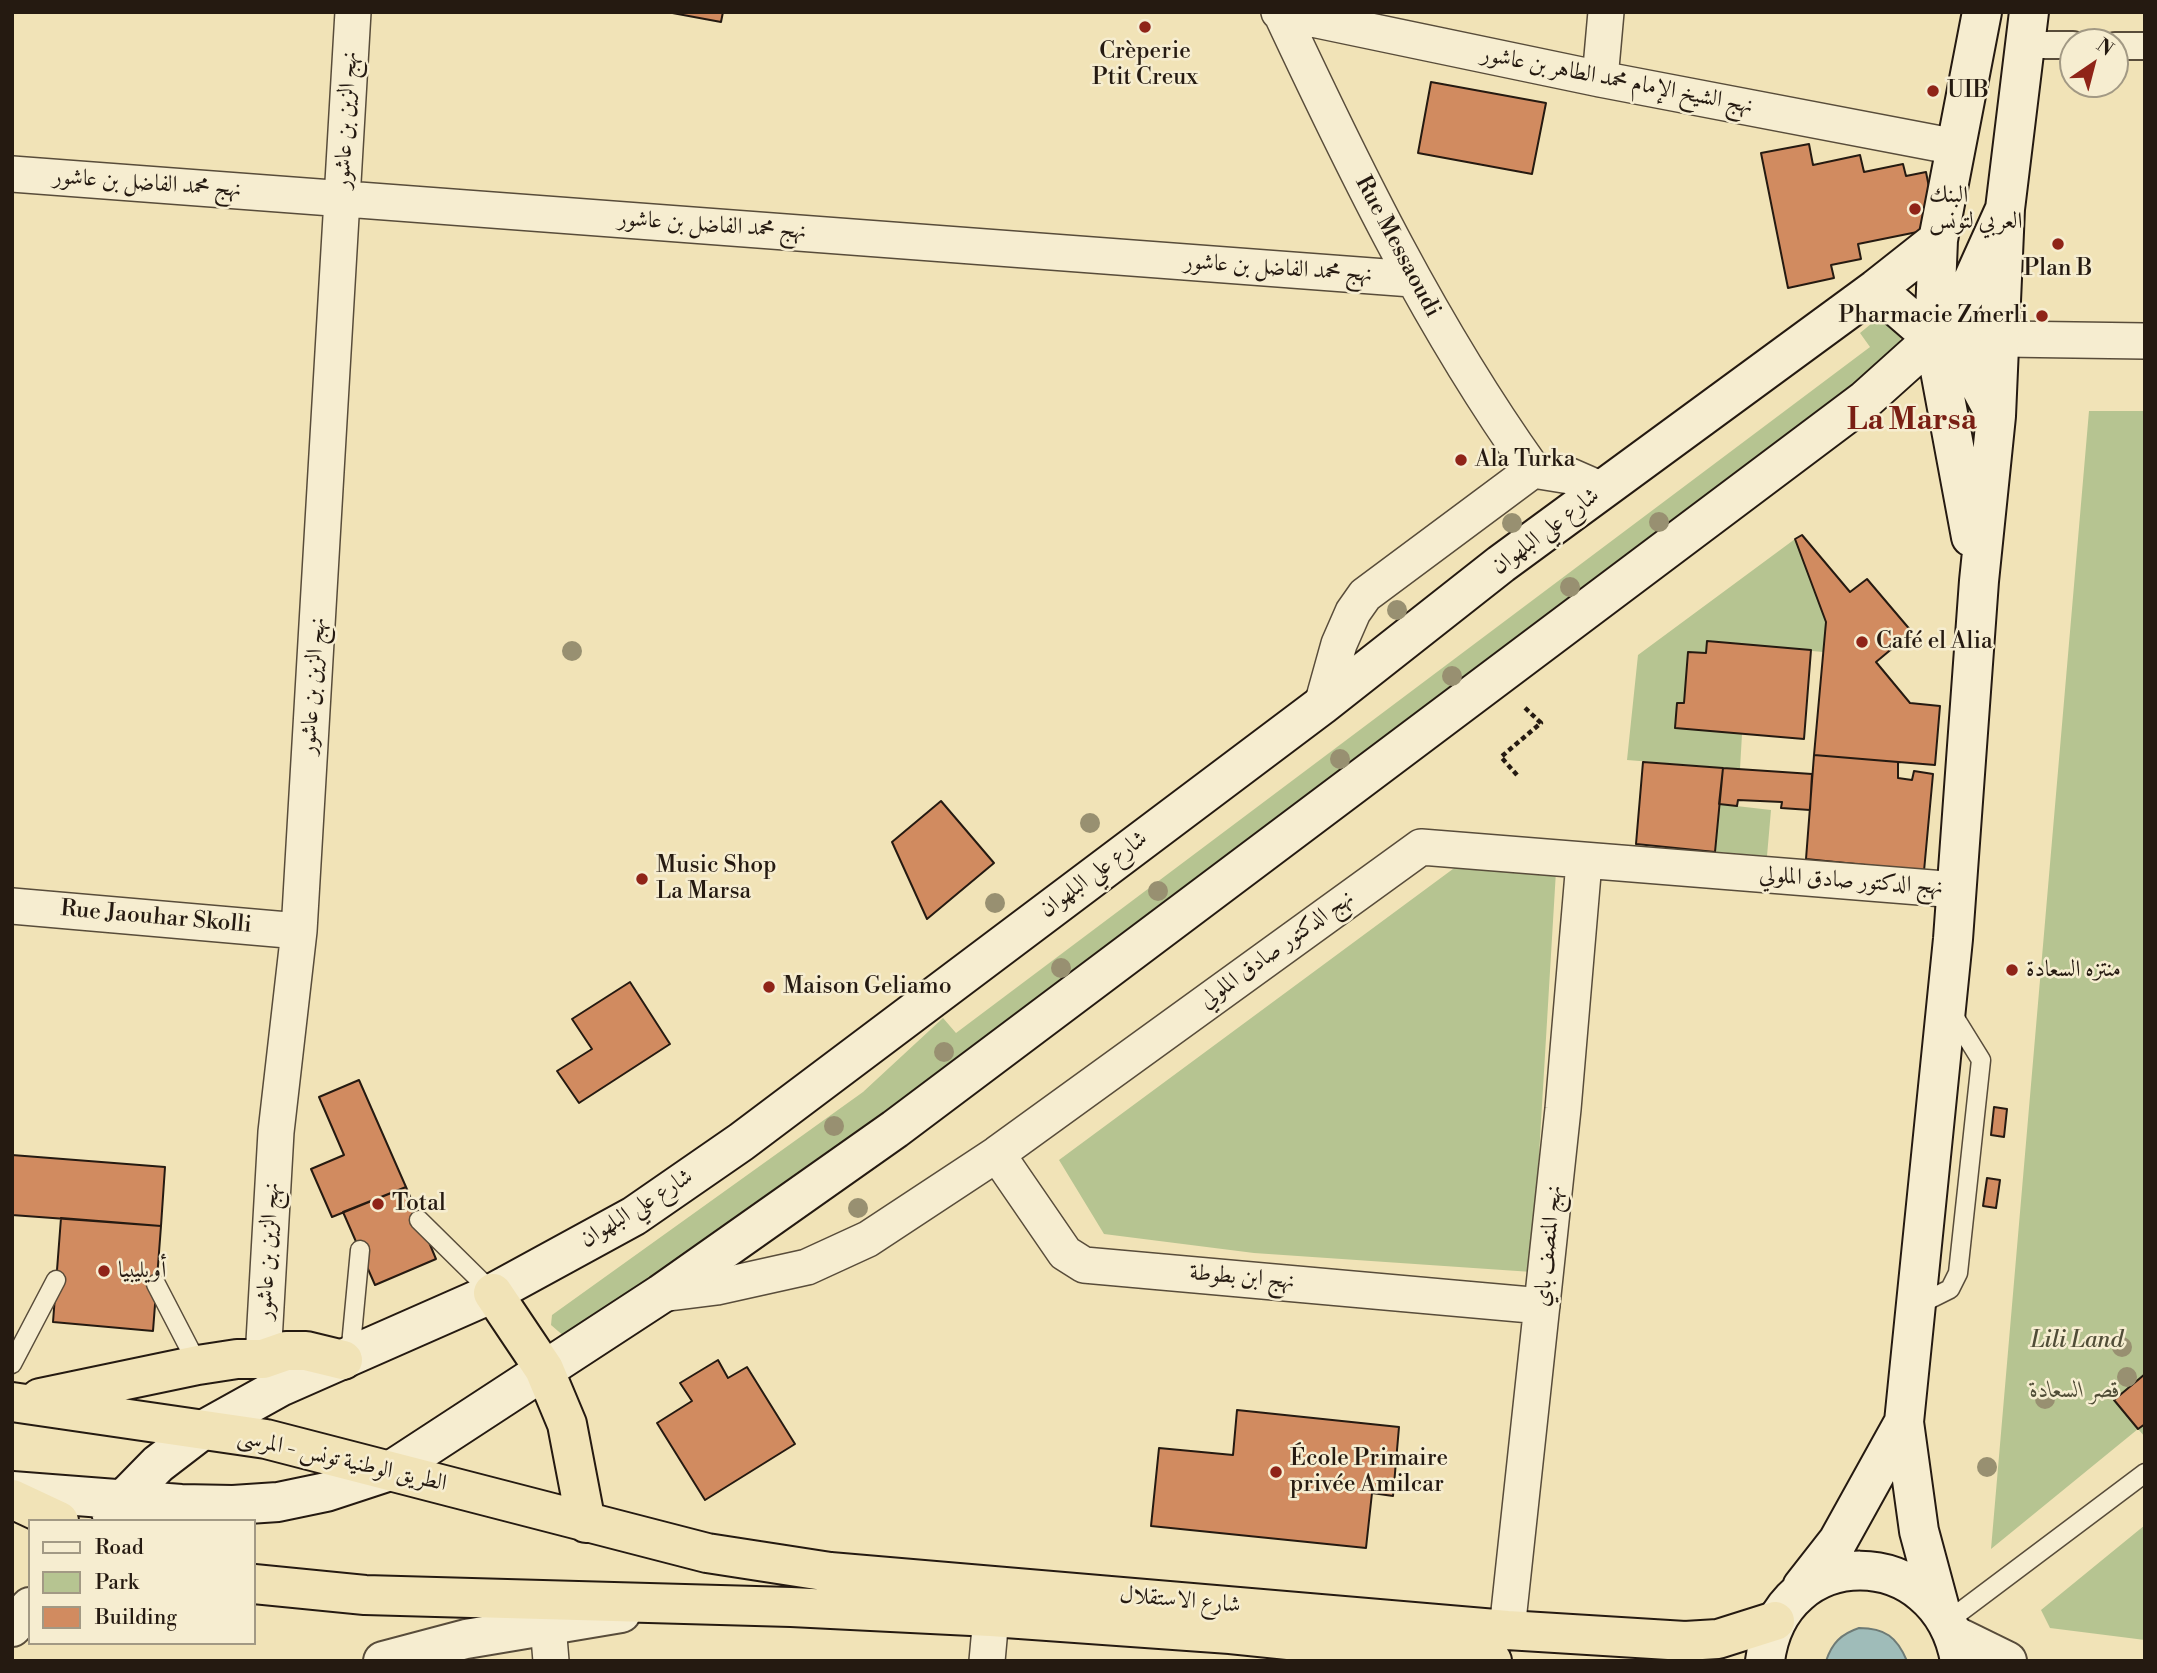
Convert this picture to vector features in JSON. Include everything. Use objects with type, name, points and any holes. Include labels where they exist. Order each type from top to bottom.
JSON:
[{"type":"highway","points":[[493,1293],[544,1369],[567,1424],[586,1523]]},
{"type":"highway","points":[[15,1402],[198,1365],[237,1359],[263,1359],[286,1351],[306,1351],[346,1358]]},
{"type":"highway","name":"الطريق الوطنية تونس - المرسى","points":[[15,1402],[201,1431],[266,1438],[586,1523]]},
{"type":"highway","points":[[12,1499],[56,1519]]},
{"type":"highway","name":"شارع الاستقلال","points":[[586,1523],[707,1553],[830,1572],[1500,1645],[1718,1639],[1786,1608]]},
{"type":"highway","points":[[256,1584],[548,1612]]},
{"type":"highway","name":"شارع الاستقلال","points":[[548,1612],[676,1605],[991,1617],[1230,1634],[1437,1658],[1500,1645]]},
{"type":"main road","points":[[1979,581],[1934,338],[1938,240],[1982,12]]},
{"type":"main road","points":[[1951,1632],[1919,1531],[1904,1422],[1947,1004],[1979,581],[1996,416],[1997,341],[2005,209],[2027,28]]},
{"type":"main road","points":[[12,1490],[113,1510],[181,1504],[278,1502],[326,1492],[390,1471],[662,1294],[1030,1031],[1866,400],[1934,338],[1973,282],[2005,209]]},
{"type":"main road","name":"شارع علي البلهوان","points":[[113,1510],[158,1465],[201,1431],[282,1386],[493,1293],[634,1216],[741,1142],[1322,705],[1501,565],[1876,289],[1938,240]]},
{"type":"main road","points":[[1876,289],[1973,373],[1996,416]]},
{"type":"main road","points":[[1765,1661],[1768,1639],[1786,1608],[1838,1541],[1904,1422]]},
{"type":"main road","points":[[1786,1608],[1811,1584],[1842,1572],[1876,1571],[1912,1584],[1951,1632],[2007,1661]]},
{"type":"main road","points":[[12,1627],[28,1609]]},
{"type":"main road","points":[[383,1661],[466,1639],[548,1612]]},
{"type":"street","name":"نهج الزين بن عاشور","points":[[263,1359],[276,1132],[299,931],[353,12]]},
{"type":"street","points":[[1600,79],[1606,12]]},
{"type":"street","name":"نهج الشيخ الإمام محمد الطاهر بن عاشور","points":[[1280,13],[1600,79],[1956,147]]},
{"type":"street","name":"Rue Messaoudi","points":[[1280,13],[1379,219],[1412,279],[1498,421],[1533,470]]},
{"type":"street","points":[[2027,28],[2059,40]]},
{"type":"street","name":"نهج محمد الفاضل بن عاشور","points":[[12,174],[1412,279]]},
{"type":"street","points":[[1934,338],[1997,341],[2145,341]]},
{"type":"street","points":[[1322,705],[1339,644],[1353,612],[1365,595],[1533,470],[1570,476],[1602,490]]},
{"type":"street","name":"نهج الدكتور صادق الملولي","points":[[662,1294],[766,1277],[807,1267],[844,1251],[997,1154],[1421,847],[1957,890]]},
{"type":"street","name":"نهج المنصف باي","points":[[1500,1645],[1542,1306],[1584,862]]},
{"type":"street","name":"Rue Jaouhar Skolli","points":[[12,906],[299,931]]},
{"type":"street","name":"نهج ابن بطوطة","points":[[997,1154],[1065,1253],[1084,1265],[1542,1306]]},
{"type":"street","points":[[548,1612],[551,1661]]},
{"type":"street","points":[[987,1661],[991,1617]]},
{"type":"lane","points":[[419,1220],[493,1293]]},
{"type":"lane","points":[[346,1358],[360,1250]]},
{"type":"lane","points":[[12,1364],[56,1280]]},
{"type":"lane","points":[[156,1284],[198,1365]]},
{"type":"lane","points":[[1951,1632],[2145,1473]]},
{"type":"path","points":[[1494,679],[1541,723],[1501,757],[1517,775]]},
{"type":"green space","points":[[1877,319],[1888,319],[1902,334],[1892,369],[978,1067],[879,1115],[565,1337],[551,1325],[552,1315],[863,1092],[943,1018],[956,1033],[1870,347],[1860,333]]},
{"type":"green space","name":"قصر السعادة","points":[[2089,411],[2145,411],[2145,1437],[2138,1429],[1991,1549]]},
{"type":"green space","points":[[1795,539],[1826,622],[1823,652],[1707,641],[1706,653],[1688,652],[1684,703],[1677,703],[1675,728],[1742,734],[1740,769],[1627,760],[1638,655]]},
{"type":"green space","points":[[1719,804],[1771,810],[1767,856],[1715,852]]},
{"type":"green space","points":[[1457,866],[1556,871],[1532,1272],[1254,1253],[1104,1234],[1059,1160]]},
{"type":"green space","points":[[2145,1525],[2145,1640],[2050,1628],[2041,1610]]},
{"type":"water","points":[[1859,1628],[1876,1630],[1889,1636],[1899,1646],[1907,1661],[1826,1661],[1838,1640]]},
{"type":"building","points":[[667,12],[723,12],[721,22]]},
{"type":"building","points":[[1431,82],[1546,103],[1532,174],[1418,153]]},
{"type":"building","points":[[1809,144],[1813,165],[1860,155],[1864,172],[1903,164],[1906,176],[1926,172],[1937,228],[1858,244],[1861,259],[1831,265],[1834,278],[1788,288],[1761,153]]},
{"type":"building","name":"Café el Alia","points":[[1802,535],[1850,592],[1867,579],[1912,632],[1876,662],[1910,703],[1940,706],[1935,765],[1814,755],[1826,622],[1795,539]]},
{"type":"building","points":[[1707,641],[1811,650],[1804,739],[1675,728],[1677,703],[1684,703],[1688,652],[1706,653]]},
{"type":"building","points":[[1814,755],[1898,762],[1898,778],[1912,780],[1914,771],[1933,774],[1924,871],[1806,859]]},
{"type":"building","points":[[1643,762],[1723,768],[1715,852],[1636,844]]},
{"type":"building","points":[[1723,768],[1812,774],[1810,810],[1781,808],[1782,802],[1738,800],[1737,806],[1719,804]]},
{"type":"building","points":[[941,801],[994,863],[927,919],[892,842]]},
{"type":"building","points":[[630,982],[670,1044],[579,1103],[557,1071],[592,1049],[572,1019]]},
{"type":"building","points":[[359,1080],[406,1187],[332,1217],[311,1169],[344,1155],[319,1097]]},
{"type":"building","points":[[1994,1107],[2007,1109],[2004,1137],[1991,1135]]},
{"type":"building","points":[[12,1155],[165,1167],[161,1226],[12,1215]]},
{"type":"building","points":[[1987,1178],[2000,1180],[1996,1208],[1983,1206]]},
{"type":"building","points":[[406,1187],[436,1259],[375,1285],[343,1212]]},
{"type":"building","points":[[61,1218],[161,1226],[153,1331],[53,1322]]},
{"type":"building","points":[[718,1360],[728,1378],[747,1367],[795,1444],[705,1500],[657,1423],[692,1401],[680,1383]]},
{"type":"building","points":[[2145,1374],[2145,1424],[2138,1429],[2114,1400]]},
{"type":"building","name":"École Primaire privée Amilcar","points":[[1237,1410],[1399,1427],[1393,1496],[1372,1493],[1366,1548],[1151,1526],[1159,1448],[1233,1455]]},
{"type":"place","name":"Crèperie Ptit Creux","points":[[1145,27]]},
{"type":"place","name":"UIB","points":[[1933,91]]},
{"type":"place","name":"البنك العربي لتونس","points":[[1915,209]]},
{"type":"place","name":"Plan B","points":[[2058,244]]},
{"type":"place","name":"Pharmacie Zmerli","points":[[2042,316]]},
{"type":"place","name":"Ala Turka","points":[[1461,460]]},
{"type":"place","name":"Café el Alia","points":[[1862,642]]},
{"type":"place","name":"Music Shop La Marsa","points":[[642,879]]},
{"type":"place","name":"منتزه السعادة","points":[[2012,970]]},
{"type":"place","name":"Maison Geliamo","points":[[769,987]]},
{"type":"place","name":"Total","points":[[378,1204]]},
{"type":"place","name":"أويليبيا","points":[[104,1271]]},
{"type":"place","name":"École Primaire privée Amilcar","points":[[1276,1472]]},
{"type":"district","name":"La Marsa","points":[[1912,422]]},
{"type":"park label","name":"Lili Land","points":[[2077,1341]]}]
